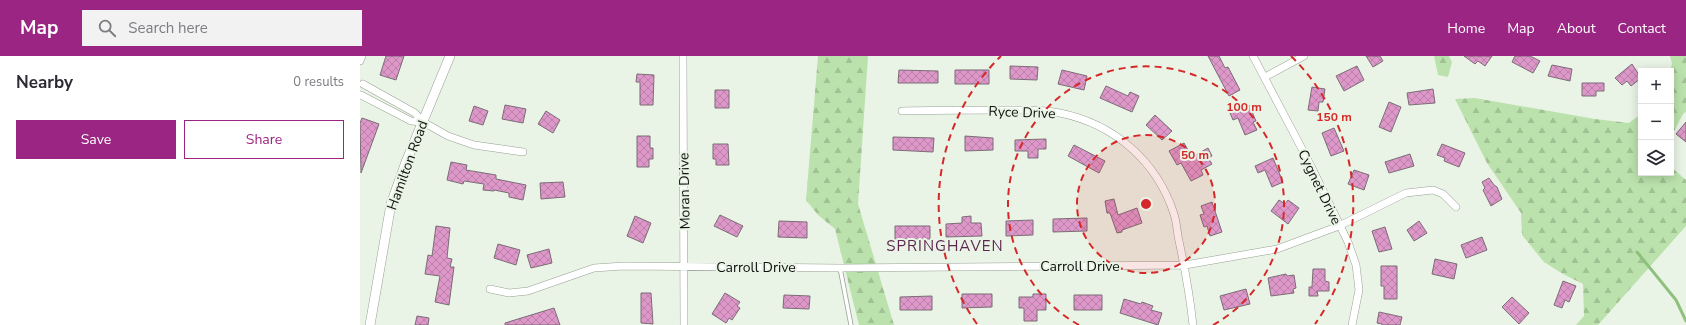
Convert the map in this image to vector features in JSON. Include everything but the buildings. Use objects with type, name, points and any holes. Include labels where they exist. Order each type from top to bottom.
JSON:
[{"type":"street","points":[[360,61],[362,56]]},
{"type":"street","name":"Hamilton Road","points":[[370,325],[391,204],[398,181],[450,56]]},
{"type":"street","name":"Moran Drive","points":[[683,56],[685,266],[684,325]]},
{"type":"street","name":"Cygnet Drive","points":[[1253,56],[1311,166],[1348,242],[1356,265],[1359,290],[1352,325]]},
{"type":"street","points":[[1265,77],[1304,56]]},
{"type":"street","points":[[361,81],[363,91],[361,96],[411,121],[423,122]]},
{"type":"street","points":[[361,81],[415,114],[423,122],[461,141],[480,146],[523,152]]},
{"type":"street","name":"Ryce Drive","points":[[902,111],[942,110],[1059,112],[1094,123],[1125,141],[1139,154],[1150,168],[1163,189],[1175,215],[1185,265],[1193,325]]},
{"type":"street","name":"Carroll Drive","points":[[490,289],[509,293],[528,290],[594,268],[624,266],[840,268],[1185,265],[1277,249],[1339,226],[1406,193],[1433,190],[1443,194],[1456,207]]},
{"type":"lane","points":[[840,268],[851,325]]},
{"type":"green space","points":[[818,56],[868,56],[858,204],[894,325],[859,325],[835,229],[818,215],[806,200]]},
{"type":"green space","points":[[1434,56],[1449,56],[1452,62],[1448,77],[1438,75]]},
{"type":"green space","points":[[1670,56],[1686,56],[1686,112],[1683,114],[1674,131],[1674,68],[1671,68],[1672,64]]},
{"type":"green space","points":[[1475,98],[1595,119],[1629,123],[1638,116],[1638,176],[1674,176],[1674,170],[1686,180],[1686,226],[1598,325],[1576,325],[1584,316],[1583,284],[1544,262],[1522,235],[1521,213],[1487,163],[1455,99]]},
{"type":"waterway","points":[[1637,252],[1676,300],[1686,321]]},
{"type":"district","name":"SPRINGHAVEN","points":[[945,246]]}]
